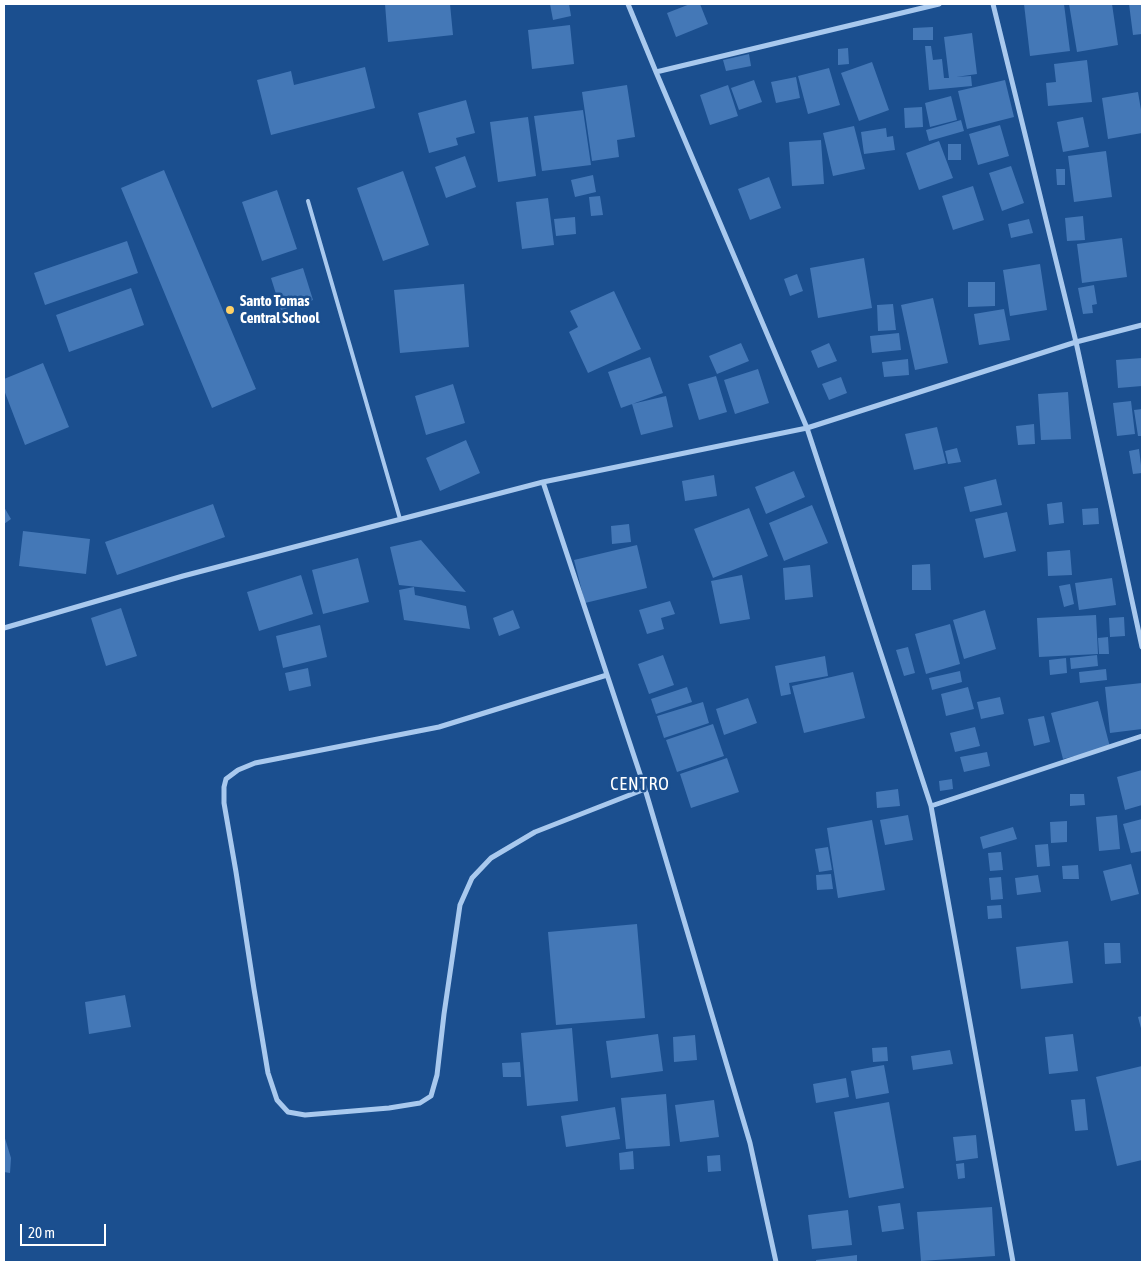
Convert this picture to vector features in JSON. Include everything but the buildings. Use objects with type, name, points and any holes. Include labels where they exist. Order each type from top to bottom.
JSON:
[{"type":"street","points":[[628,4],[807,428],[931,806],[1013,1262]]},
{"type":"street","points":[[656,72],[939,4]]},
{"type":"street","points":[[993,4],[1076,342],[1142,647]]},
{"type":"street","points":[[4,628],[183,576],[543,482],[807,428],[1076,342],[1142,325]]},
{"type":"street","points":[[543,482],[645,789],[750,1143],[776,1262]]},
{"type":"street","points":[[607,674],[439,727],[255,763],[238,770],[226,779],[224,803],[268,1073],[277,1100],[288,1112],[305,1115],[397,1107],[420,1103],[431,1096],[437,1075],[460,905],[472,878],[492,858],[535,832],[645,789]]},
{"type":"street","points":[[931,806],[1142,736]]},
{"type":"lane","points":[[308,201],[400,519]]},
{"type":"place","name":"Santo Tomas Central School","points":[[230,310]]},
{"type":"district","name":"CENTRO","points":[[640,784]]}]
